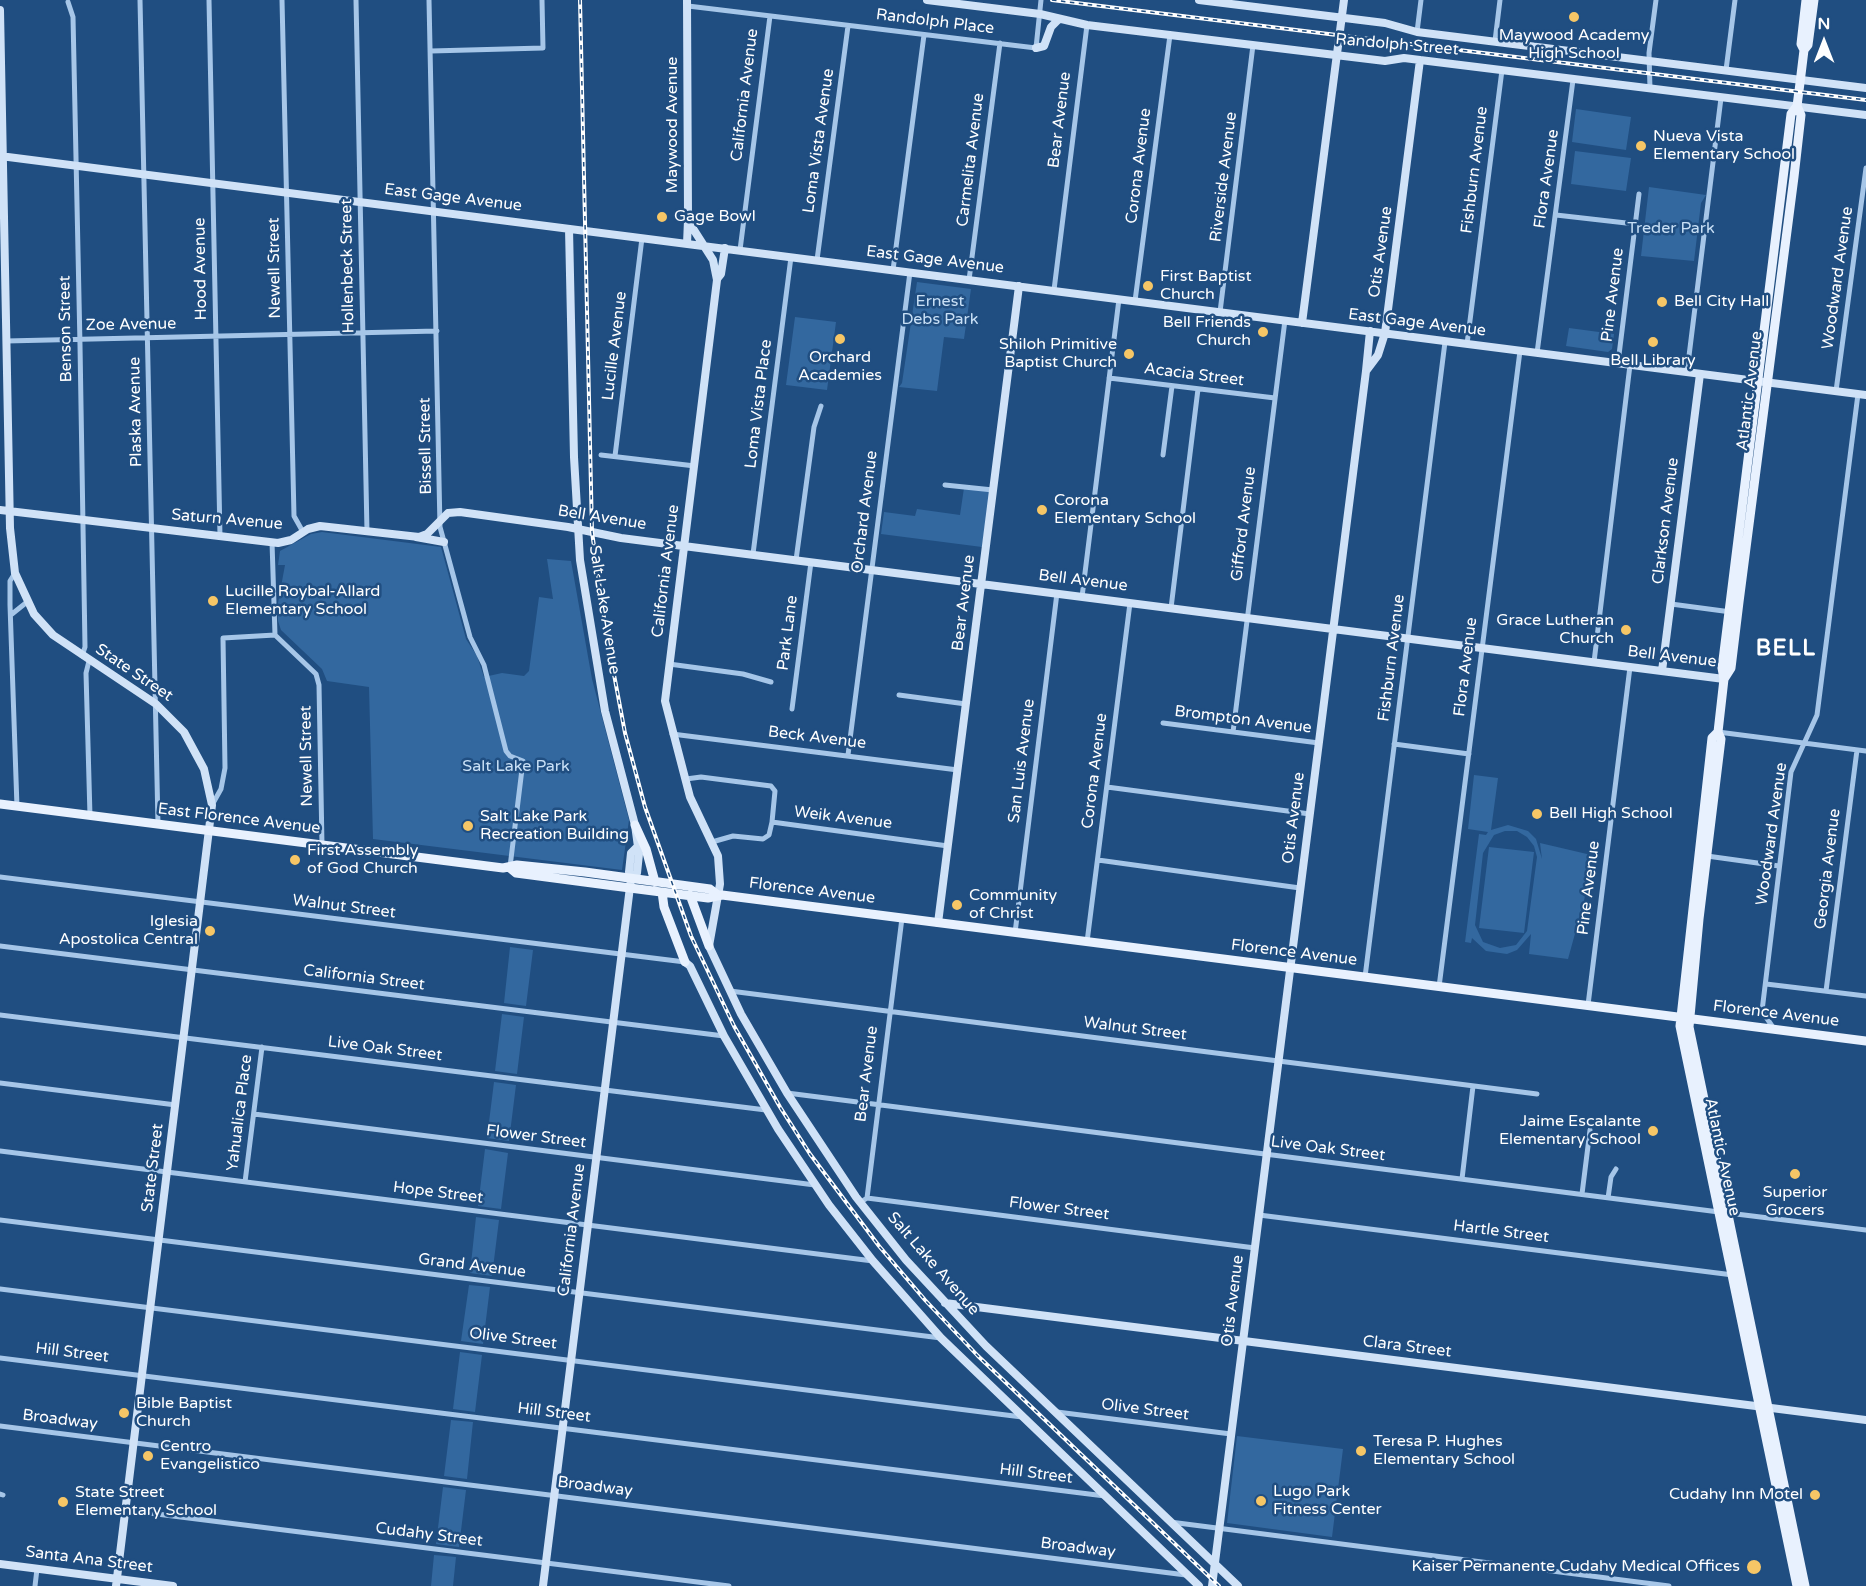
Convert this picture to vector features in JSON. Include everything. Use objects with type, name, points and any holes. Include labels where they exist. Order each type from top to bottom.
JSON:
[{"type":"main road","points":[[1806,0],[1801,44],[1804,50],[1808,45],[1814,0]]},
{"type":"main road","name":"Atlantic Avenue","points":[[1734,612],[1740,527],[1799,134],[1801,115],[1797,106],[1804,50]]},
{"type":"main road","name":"Atlantic Avenue","points":[[1761,382],[1746,548],[1722,668],[1724,679],[1718,732],[1721,739],[1702,856],[1685,1018],[1723,1212],[1804,1586]]},
{"type":"main road","points":[[1740,527],[1743,532],[1742,545],[1746,548]]},
{"type":"main road","name":"East Florence Avenue","points":[[0,804],[510,868],[516,873],[631,883],[655,882],[710,889],[718,895]]},
{"type":"main road","points":[[635,825],[646,849],[655,882]]},
{"type":"main road","name":"East Florence Avenue","points":[[631,883],[662,892],[708,897],[718,895]]},
{"type":"main road","points":[[662,892],[664,907],[685,962]]},
{"type":"main road","points":[[690,895],[710,946]]},
{"type":"main road","name":"Florence Avenue","points":[[718,895],[1866,1041]]},
{"type":"main road","name":"Atlantic Avenue","points":[[1764,1407],[1797,1586]]},
{"type":"street","name":"Plaska Avenue","points":[[140,0],[158,824]]},
{"type":"street","name":"Hood Avenue","points":[[209,0],[220,536]]},
{"type":"street","name":"Newell Street","points":[[282,0],[294,516],[303,532]]},
{"type":"street","name":"Hollenbeck Street","points":[[356,0],[367,531]]},
{"type":"street","name":"Bissell Street","points":[[429,0],[441,519],[444,542],[470,637],[484,665],[506,751],[510,756],[521,758],[523,761],[510,868]]},
{"type":"street","points":[[431,51],[543,48],[542,0]]},
{"type":"street","name":"Randolph Street","points":[[927,0],[1040,14],[1088,25],[1385,61],[1404,58],[1866,115]]},
{"type":"street","points":[[1041,0],[1036,48],[1044,46],[1051,27],[1059,19]]},
{"type":"street","name":"Randolph Street","points":[[1199,0],[1267,4],[1342,18],[1385,23],[1417,32],[1866,88]]},
{"type":"street","points":[[1302,323],[1344,0]]},
{"type":"street","points":[[1417,32],[1421,0]]},
{"type":"street","points":[[1495,41],[1500,0]]},
{"type":"street","points":[[1650,89],[1649,62],[1656,0]]},
{"type":"street","points":[[1726,70],[1735,0]]},
{"type":"street","name":"Benson Street","points":[[69,2],[73,17],[90,816]]},
{"type":"street","name":"Randolph Place","points":[[688,3],[848,26],[1036,48]]},
{"type":"street","name":"Maywood Avenue","points":[[688,3],[688,213],[692,227],[704,246]]},
{"type":"street","name":"State Street","points":[[0,10],[2,268],[11,549],[15,573],[27,602],[48,630],[86,659],[156,705],[177,723],[193,745],[207,777],[212,805],[211,831],[116,1582]]},
{"type":"street","name":"California Avenue","points":[[740,250],[770,15]]},
{"type":"street","name":"Bear Avenue","points":[[1054,290],[1088,25]]},
{"type":"street","name":"Loma Vista Avenue","points":[[817,260],[848,26]]},
{"type":"street","points":[[893,270],[924,35]]},
{"type":"street","name":"Corona Avenue","points":[[1135,301],[1170,35]]},
{"type":"street","name":"Carmelita Avenue","points":[[969,280],[1000,43]]},
{"type":"street","name":"Riverside Avenue","points":[[1220,312],[1253,45]]},
{"type":"street","name":"Otis Avenue","points":[[1212,1586],[1366,371],[1378,355],[1385,333],[1420,60]]},
{"type":"street","name":"Fishburn Avenue","points":[[1467,344],[1502,70]]},
{"type":"street","name":"Flora Avenue","points":[[1537,353],[1573,80]]},
{"type":"street","points":[[1687,372],[1721,98]]},
{"type":"street","name":"East Gage Avenue","points":[[1,156],[1862,395]]},
{"type":"street","name":"Woodward Avenue","points":[[1836,391],[1866,168]]},
{"type":"street","name":"Pine Avenue","points":[[1618,363],[1639,194]]},
{"type":"street","points":[[687,244],[688,213]]},
{"type":"street","points":[[1556,215],[1635,224]]},
{"type":"street","name":"Salt Lake Avenue","points":[[569,229],[577,529],[583,585],[597,671],[615,752],[635,825],[636,848],[631,853],[629,872],[631,883]]},
{"type":"street","name":"Lucille Avenue","points":[[615,456],[642,238]]},
{"type":"street","name":"California Avenue","points":[[704,246],[713,260],[717,280],[665,701],[672,734],[696,812],[712,842],[720,865],[718,895]]},
{"type":"street","points":[[717,280],[721,274],[725,248]]},
{"type":"street","name":"Loma Vista Place","points":[[753,554],[791,257]]},
{"type":"street","name":"Orchard Avenue","points":[[848,755],[910,272]]},
{"type":"street","name":"Bear Avenue","points":[[939,923],[1019,286]]},
{"type":"street","points":[[1082,597],[1119,299]]},
{"type":"street","name":"Gifford Avenue","points":[[1233,732],[1285,321]]},
{"type":"street","name":"Zoe Avenue","points":[[6,341],[437,331]]},
{"type":"street","points":[[1366,371],[1370,332]]},
{"type":"street","name":"Fishburn Avenue","points":[[1365,977],[1445,342]]},
{"type":"street","name":"Flora Avenue","points":[[1439,987],[1520,351]]},
{"type":"street","points":[[1594,662],[1630,365]]},
{"type":"street","name":"Clarkson Avenue","points":[[1662,671],[1700,374]]},
{"type":"street","name":"Acacia Street","points":[[1110,378],[1275,398]]},
{"type":"street","points":[[1163,455],[1172,386]]},
{"type":"street","points":[[1171,608],[1198,389]]},
{"type":"street","name":"Woodward Avenue","points":[[1774,1029],[1762,1011],[1791,772],[1802,743],[1818,715],[1862,395]]},
{"type":"street","points":[[796,560],[813,427],[821,406]]},
{"type":"street","points":[[602,455],[695,466]]},
{"type":"street","points":[[945,485],[993,490]]},
{"type":"street","name":"Saturn Avenue","points":[[0,510],[272,543],[291,540],[303,532],[320,526],[444,542]]},
{"type":"street","name":"Bell Avenue","points":[[441,519],[448,513],[460,512],[604,535],[1724,679]]},
{"type":"street","points":[[415,537],[427,534],[441,519]]},
{"type":"street","points":[[212,805],[221,789],[225,768],[224,638],[274,635],[272,543]]},
{"type":"street","name":"Park Lane","points":[[792,709],[811,562]]},
{"type":"street","points":[[15,573],[10,581],[17,807]]},
{"type":"street","name":"San Luis Avenue","points":[[1015,933],[1057,593]]},
{"type":"street","points":[[12,615],[27,602]]},
{"type":"street","name":"Corona Avenue","points":[[1088,942],[1130,603]]},
{"type":"street","points":[[1671,604],[1734,612]]},
{"type":"street","name":"Newell Street","points":[[274,635],[318,678],[322,845]]},
{"type":"street","points":[[669,664],[744,674],[771,682]]},
{"type":"street","name":"Pine Avenue","points":[[1588,1005],[1630,667]]},
{"type":"street","points":[[899,695],[966,704]]},
{"type":"street","name":"Brompton Avenue","points":[[1163,723],[1319,743]]},
{"type":"street","points":[[1718,732],[1866,751]]},
{"type":"street","name":"Beck Avenue","points":[[672,734],[958,770]]},
{"type":"street","points":[[1394,744],[1469,753]]},
{"type":"street","name":"Georgia Avenue","points":[[1826,991],[1857,750]]},
{"type":"street","points":[[686,779],[701,777],[771,786],[775,790],[772,822]]},
{"type":"street","points":[[1107,787],[1310,814]]},
{"type":"street","name":"Weik Avenue","points":[[712,842],[733,836],[763,839],[769,835],[772,822],[948,846]]},
{"type":"street","points":[[1702,856],[1779,866]]},
{"type":"street","points":[[1098,860],[1300,888]]},
{"type":"street","name":"Walnut Street","points":[[0,878],[685,962]]},
{"type":"street","name":"California Avenue","points":[[543,1586],[631,883]]},
{"type":"street","points":[[710,946],[718,895]]},
{"type":"street","name":"Bear Avenue","points":[[864,1200],[902,918]]},
{"type":"street","name":"California Street","points":[[0,946],[724,1036]]},
{"type":"street","name":"Salt Lake Avenue","points":[[710,946],[730,991],[787,1093],[906,1260],[945,1303],[1055,1412],[1238,1586]]},
{"type":"street","points":[[685,962],[690,966],[724,1036],[766,1110],[815,1185],[873,1261],[941,1338],[1199,1586]]},
{"type":"street","points":[[1766,984],[1866,996]]},
{"type":"street","name":"Walnut Street","points":[[730,991],[1537,1094]]},
{"type":"street","name":"Live Oak Street","points":[[0,1015],[766,1110]]},
{"type":"street","name":"Yahualica Place","points":[[245,1182],[262,1047]]},
{"type":"street","points":[[0,1083],[176,1105]]},
{"type":"street","points":[[1462,1179],[1473,1086]]},
{"type":"street","name":"Live Oak Street","points":[[787,1093],[1866,1230]]},
{"type":"street","name":"Flower Street","points":[[254,1114],[815,1185]]},
{"type":"street","points":[[1582,1194],[1590,1130]]},
{"type":"street","name":"Hope Street","points":[[0,1151],[873,1261]]},
{"type":"street","points":[[1608,1198],[1611,1177],[1616,1168]]},
{"type":"street","name":"Flower Street","points":[[864,1200],[1255,1248]]},
{"type":"street","name":"Hartle Street","points":[[1259,1215],[1736,1274]]},
{"type":"street","name":"Grand Avenue","points":[[0,1220],[941,1338]]},
{"type":"street","name":"Olive Street","points":[[0,1289],[1022,1417]]},
{"type":"street","name":"Clara Street","points":[[945,1303],[1866,1420]]},
{"type":"street","name":"Hill Street","points":[[0,1358],[1105,1496]]},
{"type":"street","name":"Olive Street","points":[[1055,1412],[1231,1434]]},
{"type":"street","name":"Broadway","points":[[0,1426],[1188,1575]]},
{"type":"street","name":"Cudahy Street","points":[[125,1510],[729,1586]]},
{"type":"street","points":[[1169,1521],[1669,1586]]},
{"type":"street","name":"Santa Ana Street","points":[[0,1564],[116,1582],[173,1586]]},
{"type":"street","points":[[35,1586],[37,1569]]},
{"type":"green space","points":[[1576,109],[1631,117],[1626,150],[1572,142]]},
{"type":"green space","points":[[1575,151],[1631,158],[1626,191],[1571,184]]},
{"type":"green space","name":"Treder Park","points":[[1649,187],[1706,195],[1701,203],[1694,261],[1641,256]]},
{"type":"green space","name":"Ernest Debs Park","points":[[917,282],[971,289],[964,339],[944,337],[937,391],[899,387],[902,383]]},
{"type":"green space","points":[[795,317],[836,322],[827,390],[786,385]]},
{"type":"green space","points":[[1569,328],[1614,334],[1612,349],[1608,352],[1566,346]]},
{"type":"green space","points":[[964,488],[990,491],[982,547],[881,534],[884,512],[915,516],[917,509],[960,515]]},
{"type":"green space","name":"Salt Lake Park","points":[[322,532],[441,547],[466,639],[477,656],[484,677],[502,673],[524,676],[529,671],[539,597],[553,599],[547,559],[571,561],[592,679],[629,820],[622,870],[373,839],[369,687],[327,681],[322,669],[281,630],[278,621],[278,603],[285,565],[278,565],[280,551],[311,534]]},
{"type":"green space","points":[[1474,775],[1498,778],[1491,830],[1508,825],[1528,831],[1536,839],[1542,859],[1540,843],[1587,854],[1591,861],[1584,901],[1568,959],[1529,954],[1531,934],[1517,950],[1507,954],[1486,951],[1472,938],[1471,943],[1465,942],[1479,834],[1486,835],[1488,832],[1468,829]],"holes":[[[1505,831],[1517,831],[1527,837],[1534,846],[1537,857],[1527,931],[1516,945],[1500,948],[1483,942],[1475,925],[1483,853],[1494,835]]]},
{"type":"green space","points":[[1489,847],[1534,852],[1524,933],[1479,928]]},
{"type":"green space","points":[[510,947],[533,950],[526,1006],[504,1003]]},
{"type":"green space","points":[[502,1014],[524,1017],[517,1074],[495,1071]]},
{"type":"green space","points":[[494,1082],[516,1085],[509,1141],[487,1138]]},
{"type":"green space","points":[[485,1149],[508,1153],[501,1209],[478,1206]]},
{"type":"green space","points":[[476,1217],[499,1220],[492,1276],[470,1273]]},
{"type":"green space","points":[[469,1285],[490,1287],[483,1344],[461,1341]]},
{"type":"green space","points":[[460,1352],[482,1355],[475,1412],[453,1409]]},
{"type":"green space","points":[[451,1420],[473,1422],[467,1479],[444,1476]]},
{"type":"green space","points":[[1237,1436],[1343,1449],[1332,1537],[1227,1523]]},
{"type":"green space","points":[[443,1487],[466,1490],[459,1547],[436,1544]]},
{"type":"green space","points":[[434,1555],[456,1557],[453,1586],[431,1586]]},
{"type":"railway","points":[[580,0],[592,532],[606,632],[625,733],[645,807],[691,936],[734,1026],[780,1107],[810,1154],[879,1246],[925,1300],[978,1356],[1219,1586]]},
{"type":"railway","points":[[1052,0],[1866,100]]},
{"type":"place","name":"Maywood Academy High School","points":[[1574,17]]},
{"type":"place","name":"Nueva Vista Elementary School","points":[[1641,146]]},
{"type":"place","name":"Gage Bowl","points":[[662,217]]},
{"type":"place","name":"First Baptist Church","points":[[1148,286]]},
{"type":"place","name":"Bell City Hall","points":[[1662,302]]},
{"type":"place","name":"Bell Friends Church","points":[[1263,332]]},
{"type":"place","name":"Orchard Academies","points":[[840,339]]},
{"type":"place","name":"Bell Library","points":[[1653,342]]},
{"type":"place","name":"Shiloh Primitive Baptist Church","points":[[1129,354]]},
{"type":"place","name":"Corona Elementary School","points":[[1042,510]]},
{"type":"place","name":"Lucille Roybal-Allard Elementary School","points":[[213,601]]},
{"type":"place","name":"Grace Lutheran Church","points":[[1626,630]]},
{"type":"place","name":"Bell High School","points":[[1537,814]]},
{"type":"place","name":"Salt Lake Park Recreation Building","points":[[468,826]]},
{"type":"place","name":"First Assembly of God Church","points":[[295,860]]},
{"type":"place","name":"Community of Christ","points":[[957,905]]},
{"type":"place","name":"Iglesia Apostolica Central","points":[[210,931]]},
{"type":"place","name":"Jaime Escalante Elementary School","points":[[1653,1131]]},
{"type":"place","name":"Superior Grocers","points":[[1795,1174]]},
{"type":"place","name":"Bible Baptist Church","points":[[124,1413]]},
{"type":"place","name":"Teresa P. Hughes Elementary School","points":[[1361,1451]]},
{"type":"place","name":"Centro Evangelistico","points":[[148,1456]]},
{"type":"place","name":"Cudahy Inn Motel","points":[[1815,1495]]},
{"type":"place","name":"Lugo Park Fitness Center","points":[[1261,1501]]},
{"type":"place","name":"State Street Elementary School","points":[[63,1502]]},
{"type":"place","name":"Kaiser Permanente Cudahy Medical Offices","points":[[1754,1567]]},
{"type":"district","name":"BELL","points":[[1786,649]]}]
